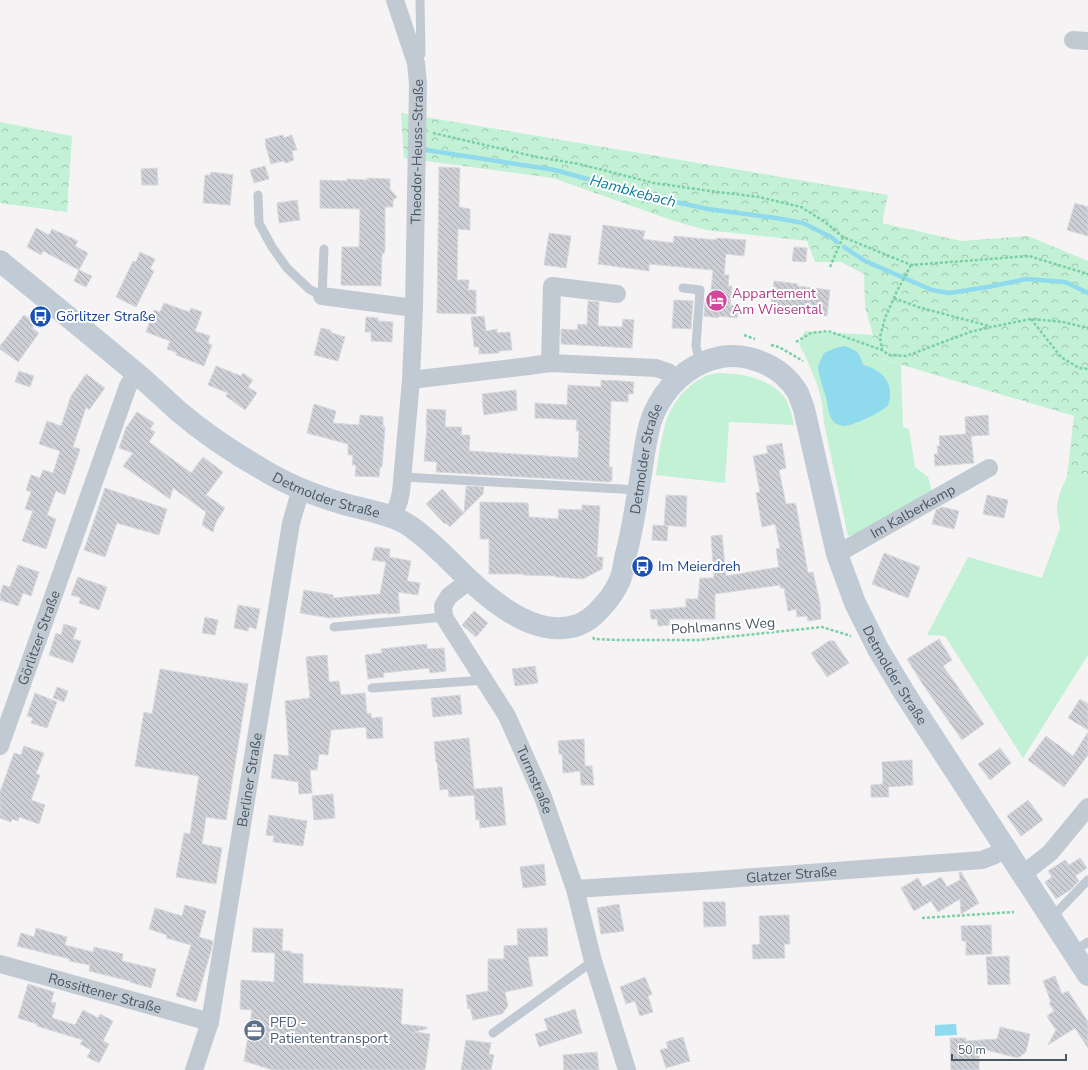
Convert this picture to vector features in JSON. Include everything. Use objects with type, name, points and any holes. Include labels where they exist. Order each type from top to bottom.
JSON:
[{"type":"main road","name":"Detmolder Straße","points":[[0,261],[136,373],[179,412],[223,446],[262,470],[302,489],[334,501],[393,517],[407,524],[430,542],[470,580],[503,607],[528,622],[546,627],[563,628],[580,624],[596,614],[611,597],[620,579],[627,550],[651,423],[662,399],[677,379],[686,371],[700,364],[727,355],[743,356],[758,360],[775,368],[787,378],[798,392],[804,409],[837,554],[854,603],[878,649],[905,694],[1050,917],[1080,947],[1088,975]]},
{"type":"street","name":"Theodor-Heuss-Straße","points":[[393,517],[399,501],[403,477],[411,380],[414,308],[418,84],[416,63],[395,0]]},
{"type":"street","points":[[550,363],[549,286],[617,294]]},
{"type":"street","points":[[322,296],[414,308]]},
{"type":"street","points":[[411,380],[550,363],[656,368],[668,372],[677,379]]},
{"type":"street","name":"Görlitzer Straße","points":[[0,746],[128,386],[136,373]]},
{"type":"street","name":"Im Kalberkamp","points":[[837,554],[989,468]]},
{"type":"street","name":"Berliner Straße","points":[[194,1070],[210,1022],[291,524],[302,489]]},
{"type":"street","points":[[444,617],[443,606],[449,596],[470,580]]},
{"type":"street","name":"Turmstraße","points":[[444,617],[507,716],[543,796],[575,889],[593,961],[627,1070]]},
{"type":"street","points":[[1022,874],[1050,853],[1088,807]]},
{"type":"street","name":"Glatzer Straße","points":[[575,889],[982,860],[995,855],[1005,848]]},
{"type":"street","name":"Rossittener Straße","points":[[0,964],[210,1022]]},
{"type":"street","name":"Turmstraße","points":[[606,1004],[624,1031],[641,1070]]},
{"type":"lane","points":[[416,63],[421,54],[420,0]]},
{"type":"lane","points":[[258,195],[260,224],[272,247],[288,268],[309,289],[322,296],[324,249]]},
{"type":"lane","points":[[683,288],[700,290],[696,346],[700,364]]},
{"type":"lane","points":[[403,477],[639,490]]},
{"type":"lane","points":[[334,626],[444,617]]},
{"type":"lane","points":[[372,688],[485,680]]},
{"type":"lane","points":[[1050,917],[1059,910],[1088,880]]},
{"type":"lane","points":[[493,1033],[593,961]]},
{"type":"path","points":[[433,133],[537,157],[579,164],[654,183],[759,197],[794,205],[825,222],[843,237],[911,265],[1029,256],[1088,274]]},
{"type":"path","points":[[830,267],[843,237]]},
{"type":"path","points":[[882,350],[880,337],[885,318],[911,265]]},
{"type":"path","points":[[894,298],[925,309],[991,327]]},
{"type":"path","points":[[1031,319],[1061,356],[1079,368],[1088,369]]},
{"type":"path","points":[[796,342],[812,333],[828,332],[882,350],[889,355],[906,356],[970,332],[1031,319],[1063,322],[1088,328]]},
{"type":"path","name":"Pohlmanns Weg","points":[[590,633],[594,639],[606,640],[699,640],[822,627],[852,636]]},
{"type":"path","points":[[922,918],[1014,912]]},
{"type":"green space","points":[[401,113],[888,195],[882,223],[961,241],[1028,236],[1088,261],[1088,483],[1067,477],[1074,416],[882,359],[871,361],[873,335],[865,307],[864,274],[841,262],[815,262],[807,241],[706,230],[674,221],[553,178],[404,158]]},
{"type":"green space","points":[[0,122],[72,136],[67,212],[0,203]]},
{"type":"green space","points":[[805,331],[873,335],[871,361],[881,359],[901,365],[903,427],[909,429],[915,467],[928,477],[933,495],[861,533],[848,536],[824,423],[822,402],[817,384],[799,344]]},
{"type":"green space","points":[[720,373],[756,378],[772,386],[785,398],[790,408],[794,425],[729,422],[725,483],[656,475],[660,446],[666,420],[674,404],[686,390],[700,379],[708,375]]},
{"type":"green space","points":[[1067,477],[1088,483],[1088,655],[1023,758],[945,636],[927,635],[968,557],[1042,578],[1060,528],[1057,505],[1060,492]]},
{"type":"water","points":[[844,346],[857,352],[863,365],[881,373],[889,385],[890,396],[888,405],[885,408],[854,424],[844,426],[835,423],[831,418],[818,367],[824,353]]},
{"type":"water","points":[[956,1024],[957,1035],[935,1036],[935,1025]]},
{"type":"building","points":[[283,135],[284,138],[292,135],[297,150],[292,151],[294,160],[286,163],[282,161],[271,164],[265,139]]},
{"type":"building","points":[[265,166],[269,179],[254,183],[250,170]]},
{"type":"building","points":[[439,167],[460,168],[459,207],[470,209],[470,230],[458,229],[457,280],[469,280],[468,290],[476,290],[476,314],[437,313]]},
{"type":"building","points":[[157,168],[158,185],[142,185],[141,169]]},
{"type":"building","points":[[211,172],[228,175],[233,174],[230,205],[203,203],[205,175],[210,175]]},
{"type":"building","points":[[367,178],[390,179],[390,189],[397,197],[393,200],[393,207],[385,207],[385,249],[384,254],[382,254],[381,286],[341,285],[342,247],[359,247],[360,209],[320,208],[320,180],[368,180]]},
{"type":"building","points":[[297,200],[300,220],[279,223],[277,203]]},
{"type":"building","points":[[1075,203],[1088,207],[1088,236],[1067,230]]},
{"type":"building","points":[[603,225],[645,231],[643,239],[673,243],[674,236],[716,240],[716,238],[746,240],[744,256],[726,254],[724,275],[729,275],[728,286],[732,286],[730,305],[738,306],[737,318],[704,316],[705,302],[710,302],[713,270],[649,264],[649,271],[598,264]]},
{"type":"building","points":[[36,228],[49,235],[52,229],[78,241],[75,246],[88,253],[79,270],[43,251],[41,255],[27,247]]},
{"type":"building","points":[[549,233],[571,236],[566,268],[544,265]]},
{"type":"building","points":[[794,247],[807,248],[806,262],[792,261]]},
{"type":"building","points":[[140,252],[155,259],[150,269],[154,271],[136,307],[116,297],[133,261],[136,262]]},
{"type":"building","points":[[79,270],[92,276],[86,287],[74,281]]},
{"type":"building","points":[[774,281],[798,284],[797,286],[830,290],[827,316],[799,312],[800,309],[771,306]]},
{"type":"building","points":[[674,300],[693,301],[691,329],[672,328]]},
{"type":"building","points":[[588,301],[599,302],[598,326],[622,327],[623,319],[634,320],[632,348],[561,344],[561,329],[577,330],[578,324],[587,325]]},
{"type":"building","points":[[164,303],[189,312],[191,308],[202,312],[195,331],[210,336],[208,343],[212,345],[204,366],[176,355],[177,353],[167,349],[170,341],[146,332],[154,310],[160,312]]},
{"type":"building","points":[[24,315],[35,323],[32,328],[39,333],[18,362],[0,349],[0,346]]},
{"type":"building","points":[[484,316],[486,331],[497,329],[497,333],[510,332],[512,350],[499,351],[499,353],[479,354],[479,347],[474,347],[471,317]]},
{"type":"building","points":[[366,317],[378,318],[378,321],[393,322],[392,342],[371,341],[371,332],[365,332]]},
{"type":"building","points":[[321,328],[330,330],[332,333],[345,337],[338,361],[314,355]]},
{"type":"building","points":[[216,366],[241,376],[243,373],[253,380],[248,387],[257,393],[245,410],[226,396],[228,393],[208,385]]},
{"type":"building","points":[[19,371],[34,376],[30,387],[15,382]]},
{"type":"building","points":[[86,374],[105,388],[89,410],[86,407],[73,447],[80,449],[65,495],[56,491],[47,515],[56,519],[46,549],[22,541],[33,511],[25,509],[31,492],[26,490],[31,475],[40,478],[43,470],[53,473],[60,451],[39,444],[47,421],[61,426],[71,396]]},
{"type":"building","points":[[601,380],[634,382],[633,394],[628,394],[628,402],[611,401],[609,467],[612,467],[612,481],[610,482],[436,472],[437,462],[424,461],[427,409],[446,410],[445,427],[462,427],[461,435],[470,435],[469,451],[578,458],[579,431],[576,431],[577,420],[535,418],[535,403],[567,405],[568,385],[601,387]]},
{"type":"building","points":[[516,390],[517,410],[484,415],[482,394]]},
{"type":"building","points":[[314,404],[336,411],[333,423],[359,425],[360,415],[383,417],[383,427],[385,427],[382,467],[380,467],[379,477],[355,476],[356,465],[352,465],[353,455],[348,455],[348,444],[307,433]]},
{"type":"building","points":[[137,412],[154,423],[150,429],[155,432],[149,442],[191,473],[203,457],[223,472],[206,495],[225,508],[216,522],[213,532],[202,525],[206,512],[173,488],[170,499],[123,466],[133,453],[119,448],[126,428]]},
{"type":"building","points":[[988,415],[989,435],[971,436],[974,463],[935,466],[934,454],[938,454],[937,446],[940,446],[939,436],[966,434],[965,417]]},
{"type":"building","points":[[782,443],[786,468],[779,470],[786,504],[795,503],[796,505],[808,573],[813,572],[820,603],[821,619],[808,621],[807,616],[797,617],[796,609],[788,611],[784,588],[780,588],[780,585],[715,594],[715,619],[669,619],[670,625],[658,626],[657,619],[651,619],[650,610],[686,607],[686,599],[698,599],[700,578],[714,578],[711,536],[722,535],[726,576],[779,567],[776,549],[780,548],[775,524],[762,527],[756,493],[760,492],[753,456],[768,453],[766,446]]},
{"type":"building","points":[[466,486],[484,487],[483,494],[464,513]]},
{"type":"building","points":[[105,488],[167,509],[159,535],[117,523],[105,557],[84,550]]},
{"type":"building","points":[[442,489],[464,513],[450,527],[446,523],[445,524],[426,504]]},
{"type":"building","points":[[666,495],[687,496],[686,527],[664,525]]},
{"type":"building","points":[[987,495],[1008,500],[1004,518],[983,514]]},
{"type":"building","points":[[480,502],[528,503],[529,517],[558,519],[559,509],[582,510],[582,505],[600,506],[597,557],[603,557],[602,569],[583,579],[523,574],[489,574],[489,539],[480,539]]},
{"type":"building","points":[[942,507],[959,511],[954,529],[932,524],[936,510]]},
{"type":"building","points":[[653,525],[668,526],[667,541],[652,540]]},
{"type":"building","points":[[375,547],[390,549],[389,557],[411,561],[407,581],[420,583],[418,595],[398,592],[400,613],[330,618],[300,613],[304,590],[333,595],[333,598],[380,594],[386,562],[372,560]]},
{"type":"building","points":[[884,553],[920,567],[908,598],[872,584]]},
{"type":"building","points":[[18,565],[39,572],[31,596],[23,593],[18,606],[0,600],[0,595],[3,585],[10,587]]},
{"type":"building","points":[[78,577],[107,587],[99,610],[79,603],[81,598],[71,595]]},
{"type":"building","points":[[238,605],[260,609],[256,629],[249,627],[248,631],[234,628]]},
{"type":"building","points":[[474,611],[488,623],[476,637],[462,625]]},
{"type":"building","points":[[205,617],[218,620],[215,635],[202,633]]},
{"type":"building","points":[[64,624],[77,628],[73,639],[81,641],[73,663],[49,655],[56,633],[61,635]]},
{"type":"building","points":[[939,639],[952,660],[943,666],[984,724],[962,740],[907,659]]},
{"type":"building","points":[[829,641],[834,641],[849,663],[827,677],[811,653]]},
{"type":"building","points":[[427,644],[427,649],[444,648],[446,671],[430,673],[429,668],[383,673],[384,677],[368,679],[365,655],[382,653],[381,649]]},
{"type":"building","points":[[327,655],[329,682],[339,681],[341,695],[365,693],[367,714],[371,713],[371,718],[382,717],[383,738],[367,739],[366,727],[331,730],[328,755],[319,754],[317,770],[310,770],[312,793],[299,794],[298,782],[271,778],[274,754],[289,756],[285,701],[310,698],[306,657]]},
{"type":"building","points":[[535,666],[538,683],[515,686],[512,669]]},
{"type":"building","points":[[160,669],[248,684],[226,820],[206,817],[202,844],[222,848],[216,884],[176,877],[184,833],[190,834],[199,776],[135,766],[144,712],[152,714]]},
{"type":"building","points":[[57,687],[68,691],[64,702],[53,698]]},
{"type":"building","points":[[35,693],[57,702],[47,728],[31,723],[33,718],[27,716]]},
{"type":"building","points":[[460,695],[462,714],[433,717],[431,698]]},
{"type":"building","points":[[1080,699],[1088,704],[1088,730],[1068,718]]},
{"type":"building","points":[[1088,732],[1088,755],[1064,787],[1028,760],[1046,736],[1073,756]]},
{"type":"building","points":[[469,738],[474,789],[502,787],[506,825],[480,828],[479,819],[476,820],[474,795],[449,797],[448,789],[440,790],[434,742]]},
{"type":"building","points":[[584,739],[585,766],[592,766],[594,785],[581,785],[580,771],[563,773],[562,754],[559,754],[558,741]]},
{"type":"building","points":[[24,746],[44,753],[36,774],[40,775],[31,800],[45,805],[39,824],[19,817],[18,821],[12,819],[11,822],[0,818],[0,792],[14,753],[21,755]]},
{"type":"building","points":[[1000,748],[1011,763],[990,780],[978,764]]},
{"type":"building","points":[[912,760],[913,785],[888,787],[889,797],[871,797],[871,785],[883,784],[882,762]]},
{"type":"building","points":[[333,794],[335,818],[314,820],[312,796]]},
{"type":"building","points":[[1028,800],[1043,820],[1021,836],[1007,816]]},
{"type":"building","points":[[269,815],[307,821],[303,846],[273,842],[274,836],[266,835]]},
{"type":"building","points":[[1080,858],[1087,868],[1075,876],[1079,881],[1070,890],[1056,899],[1045,882],[1052,877],[1048,871],[1065,860],[1069,865]]},
{"type":"building","points":[[544,864],[546,885],[523,888],[520,867]]},
{"type":"building","points":[[959,872],[961,872],[979,903],[961,914],[960,899],[938,912],[931,901],[914,911],[901,888],[918,878],[923,887],[941,877],[947,887],[960,880]]},
{"type":"building","points":[[703,902],[725,902],[726,926],[704,927]]},
{"type":"building","points":[[619,904],[624,931],[601,934],[597,908]]},
{"type":"building","points":[[185,905],[206,911],[199,937],[213,941],[196,1002],[176,996],[191,945],[166,938],[167,935],[149,929],[155,908],[182,916]]},
{"type":"building","points":[[789,915],[790,944],[784,944],[785,958],[753,959],[752,945],[760,944],[759,916]]},
{"type":"building","points":[[991,925],[992,954],[966,955],[966,941],[962,941],[961,926]]},
{"type":"building","points":[[36,928],[67,937],[65,945],[93,952],[94,947],[123,954],[122,961],[156,969],[151,988],[89,971],[90,965],[69,961],[70,959],[17,946],[21,933],[34,937]]},
{"type":"building","points":[[253,928],[283,929],[282,951],[291,951],[291,953],[303,954],[303,983],[403,989],[401,1024],[427,1027],[427,1029],[414,1032],[430,1034],[425,1070],[273,1070],[244,1061],[252,1010],[240,1009],[241,980],[274,982],[275,953],[252,952]]},
{"type":"building","points":[[547,928],[548,956],[528,957],[533,986],[505,992],[508,1006],[502,1014],[473,1020],[470,1008],[468,1009],[466,995],[488,991],[488,959],[504,959],[504,946],[518,945],[517,929]]},
{"type":"building","points":[[1009,956],[1010,984],[988,985],[986,957]]},
{"type":"building","points":[[1055,976],[1062,994],[1068,991],[1088,1022],[1088,1048],[1075,1028],[1048,1045],[1057,1028],[1055,1029],[1047,1016],[1054,1011],[1049,1003],[1051,1002],[1043,981]]},
{"type":"building","points":[[645,977],[652,994],[648,996],[653,1012],[640,1016],[635,1001],[626,1004],[620,987]]},
{"type":"building","points":[[28,984],[54,992],[51,1002],[56,1003],[52,1018],[75,1025],[83,1010],[98,1018],[100,1014],[113,1021],[103,1041],[109,1044],[99,1063],[87,1057],[91,1050],[80,1044],[83,1040],[37,1026],[37,1024],[18,1018]]},
{"type":"building","points":[[575,1009],[582,1033],[539,1047],[535,1034],[548,1030],[544,1019]]},
{"type":"building","points":[[1000,1027],[1030,1034],[1026,1052],[1018,1058],[979,1048],[979,1070],[951,1070],[950,1038],[966,1038],[966,1041],[997,1039]]},
{"type":"building","points":[[683,1037],[690,1061],[666,1068],[660,1050],[668,1048],[666,1042]]},
{"type":"building","points":[[466,1040],[491,1043],[489,1054],[494,1055],[491,1070],[461,1070]]},
{"type":"building","points":[[597,1052],[599,1070],[564,1070],[563,1055]]},
{"type":"waterway","name":"Hambkebach","points":[[426,150],[555,170],[652,197],[708,209],[803,223],[831,237],[837,242]]},
{"type":"waterway","name":"Hambkebach","points":[[844,247],[865,261],[932,290],[949,293],[1026,279],[1065,282],[1088,293]]},
{"type":"place","name":"Appartement Am Wiesental","points":[[716,301]]},
{"type":"place","name":"Görlitzer Straße","points":[[41,316]]},
{"type":"place","name":"Im Meierdreh","points":[[643,566]]},
{"type":"place","name":"PFD - Patiententransport","points":[[255,1030]]}]
